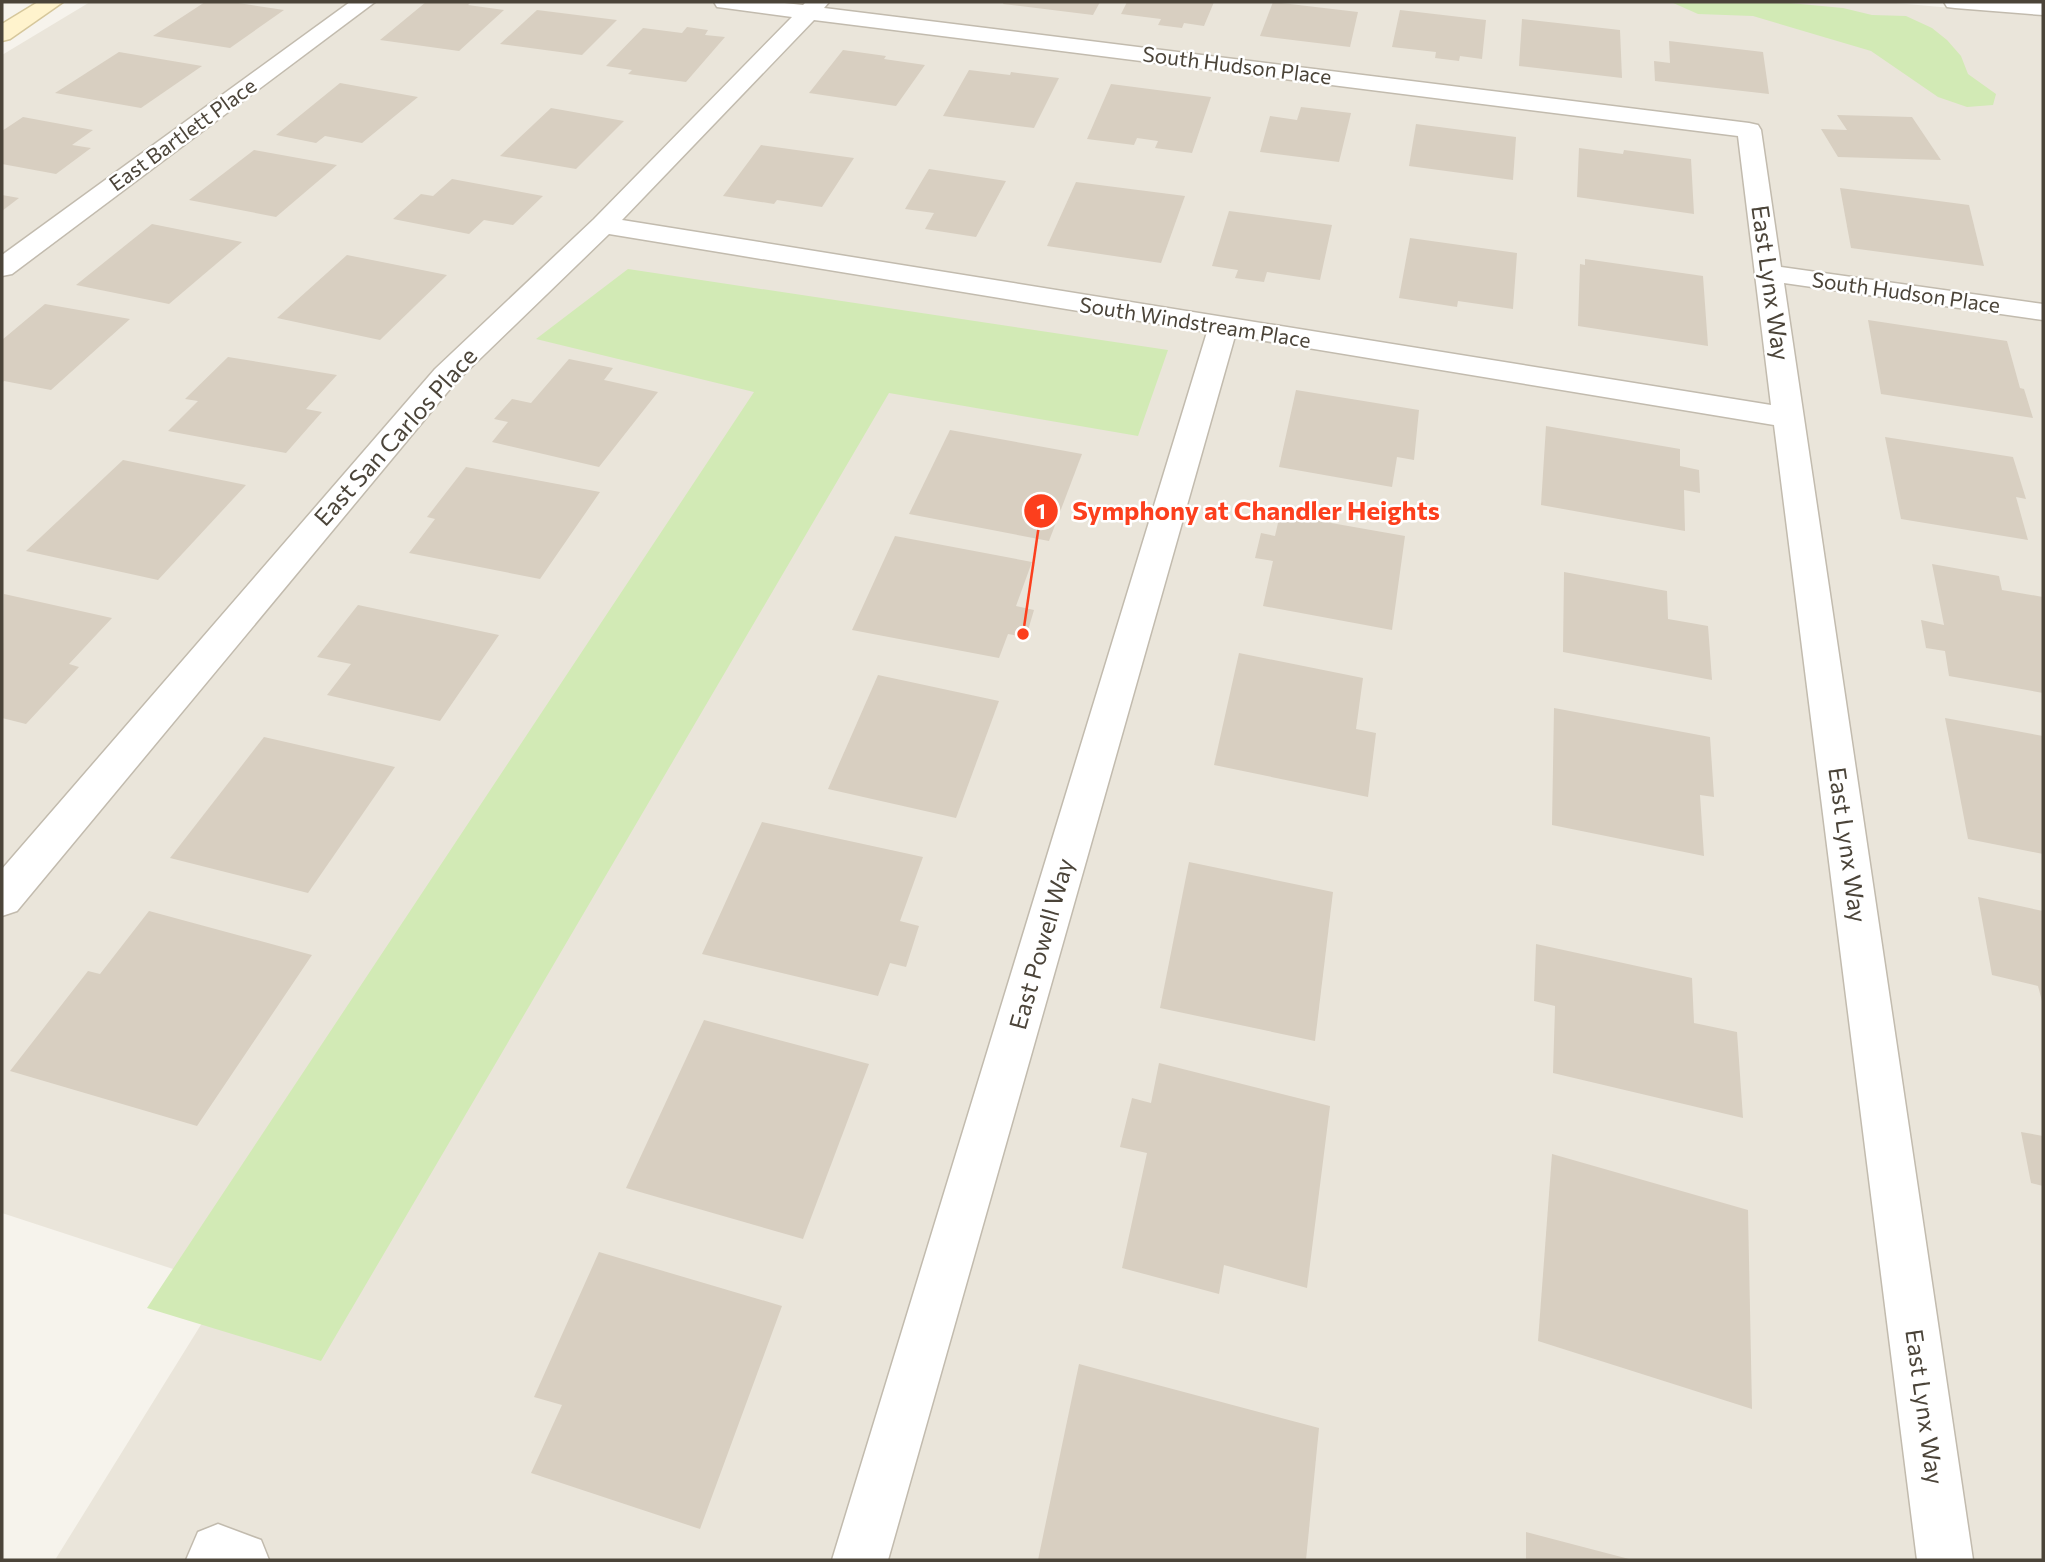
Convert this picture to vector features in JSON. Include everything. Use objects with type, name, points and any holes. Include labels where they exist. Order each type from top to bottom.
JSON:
[{"type":"main road","points":[[2,34],[52,2]]},
{"type":"street","name":"East Bartlett Place","points":[[2,268],[364,2]]},
{"type":"street","name":"South Hudson Place","points":[[725,2],[814,7],[1749,130]]},
{"type":"street","points":[[1955,2],[2035,7],[2043,34]]},
{"type":"street","name":"East San Carlos Place","points":[[2,898],[445,376],[603,225],[814,7]]},
{"type":"street","name":"East Lynx Way","points":[[1749,130],[1945,1560]]},
{"type":"street","name":"South Windstream Place","points":[[603,225],[1788,417]]},
{"type":"street","name":"South Hudson Place","points":[[1769,273],[2043,312]]},
{"type":"street","name":"East Powell Way","points":[[860,1560],[1223,327]]},
{"type":"shaded area","points":[[90,2],[1884,2],[2043,16],[2043,1560],[55,1560],[225,1286],[2,1213],[2,55]]},
{"type":"green space","points":[[1671,2],[1779,2],[1843,8],[1872,15],[1906,16],[1932,28],[1947,40],[1961,56],[1968,74],[1996,94],[1993,105],[1967,107],[1938,97],[1871,51],[1753,16],[1698,14]]},
{"type":"green space","points":[[628,269],[1168,350],[1138,436],[889,393],[321,1361],[147,1308],[754,392],[536,339]]},
{"type":"building","points":[[205,2],[232,2],[284,10],[230,48],[153,36]]},
{"type":"building","points":[[426,2],[471,2],[468,5],[504,10],[459,51],[380,40]]},
{"type":"building","points":[[1100,2],[1093,15],[1003,4]]},
{"type":"building","points":[[1127,2],[1214,2],[1204,26],[1184,23],[1182,28],[1158,25],[1161,19],[1121,14]]},
{"type":"building","points":[[1273,2],[1358,12],[1350,47],[1260,36]]},
{"type":"building","points":[[537,10],[617,20],[582,55],[500,44]]},
{"type":"building","points":[[1400,10],[1486,20],[1482,59],[1460,56],[1459,61],[1435,58],[1436,52],[1392,47]]},
{"type":"building","points":[[1522,19],[1620,30],[1622,78],[1519,66]]},
{"type":"building","points":[[687,27],[708,30],[705,35],[725,37],[686,82],[628,74],[632,70],[606,66],[643,28],[682,33]]},
{"type":"building","points":[[1669,41],[1763,52],[1769,94],[1655,81],[1654,61],[1670,63]]},
{"type":"building","points":[[843,50],[925,65],[896,106],[809,93]]},
{"type":"building","points":[[119,52],[202,66],[141,108],[55,93]]},
{"type":"building","points":[[969,70],[1059,78],[1034,128],[943,116]]},
{"type":"building","points":[[340,83],[418,97],[362,143],[325,136],[316,143],[276,135]]},
{"type":"building","points":[[1111,84],[1211,97],[1192,153],[1155,148],[1158,141],[1137,138],[1134,145],[1087,139]]},
{"type":"building","points":[[1301,107],[1351,113],[1339,162],[1260,152],[1270,116],[1297,120]]},
{"type":"building","points":[[551,108],[624,121],[576,169],[500,156]]},
{"type":"building","points":[[1837,115],[1912,117],[1941,160],[1838,157],[1821,129],[1847,130]]},
{"type":"building","points":[[23,117],[93,130],[72,145],[91,148],[56,174],[2,164],[2,131]]},
{"type":"building","points":[[1416,124],[1516,137],[1513,180],[1409,166]]},
{"type":"building","points":[[761,145],[854,158],[822,207],[777,200],[774,204],[723,196]]},
{"type":"building","points":[[1579,148],[1623,154],[1624,150],[1691,159],[1694,214],[1577,197]]},
{"type":"building","points":[[254,150],[337,165],[276,217],[189,200]]},
{"type":"building","points":[[929,169],[1006,181],[976,237],[925,229],[934,213],[905,209]]},
{"type":"building","points":[[452,179],[543,196],[513,225],[484,220],[469,234],[393,219],[421,194],[433,196]]},
{"type":"building","points":[[1076,182],[1185,196],[1161,263],[1047,246]]},
{"type":"building","points":[[1840,188],[1969,205],[1984,266],[1851,248]]},
{"type":"building","points":[[2,195],[19,198],[2,211]]},
{"type":"building","points":[[1229,211],[1332,225],[1320,280],[1267,272],[1264,282],[1235,278],[1238,270],[1212,266]]},
{"type":"building","points":[[152,224],[242,242],[169,304],[76,285]]},
{"type":"building","points":[[1410,238],[1517,253],[1513,309],[1458,301],[1457,307],[1399,298]]},
{"type":"building","points":[[347,255],[447,275],[380,340],[277,318]]},
{"type":"building","points":[[1585,259],[1703,276],[1708,346],[1578,326],[1580,264],[1585,265]]},
{"type":"building","points":[[45,304],[130,319],[51,390],[4,381],[2,383],[2,340]]},
{"type":"building","points":[[1868,320],[2007,341],[2020,388],[2024,389],[2033,418],[1881,394]]},
{"type":"building","points":[[228,357],[337,375],[306,409],[322,412],[286,453],[168,431],[198,401],[185,399]]},
{"type":"building","points":[[569,359],[613,368],[604,380],[658,392],[599,467],[492,442],[508,422],[494,419],[512,399],[531,403]]},
{"type":"building","points":[[1296,390],[1419,410],[1414,460],[1397,457],[1392,487],[1279,467]]},
{"type":"building","points":[[1546,426],[1680,449],[1680,466],[1699,470],[1700,493],[1684,490],[1685,531],[1541,505]]},
{"type":"building","points":[[950,430],[1082,454],[1049,541],[909,514]]},
{"type":"building","points":[[1885,437],[2013,457],[2026,499],[2016,497],[2028,540],[1901,519]]},
{"type":"building","points":[[123,460],[246,485],[158,580],[26,551]]},
{"type":"building","points":[[466,467],[600,492],[540,579],[409,553],[435,519],[427,517]]},
{"type":"building","points":[[1280,514],[1405,536],[1392,630],[1263,606],[1273,561],[1255,558],[1261,533],[1275,536]]},
{"type":"building","points":[[895,536],[1032,562],[1016,606],[1034,610],[1026,637],[1008,634],[999,658],[852,630]]},
{"type":"building","points":[[1932,564],[1999,576],[2002,590],[2043,597],[2043,693],[1949,676],[1945,651],[1926,648],[1921,620],[1944,625]]},
{"type":"building","points":[[1564,572],[1667,591],[1668,619],[1708,626],[1712,680],[1563,652]]},
{"type":"building","points":[[4,594],[112,618],[69,664],[79,667],[26,724],[2,718]]},
{"type":"building","points":[[358,605],[499,635],[440,721],[327,695],[351,664],[317,657]]},
{"type":"building","points":[[1239,653],[1363,678],[1356,729],[1376,733],[1368,797],[1214,765]]},
{"type":"building","points":[[878,675],[999,701],[956,818],[828,789]]},
{"type":"building","points":[[1554,708],[1710,737],[1714,797],[1700,795],[1704,856],[1552,825]]},
{"type":"building","points":[[1945,718],[2043,736],[2043,854],[1968,839]]},
{"type":"building","points":[[264,737],[395,767],[308,893],[170,858]]},
{"type":"building","points":[[762,822],[923,857],[900,921],[919,926],[906,967],[890,963],[878,996],[702,954]]},
{"type":"building","points":[[1189,862],[1333,892],[1315,1041],[1160,1008]]},
{"type":"building","points":[[1978,897],[2043,911],[2043,1005],[2038,986],[1992,975]]},
{"type":"building","points":[[149,911],[312,955],[197,1126],[10,1071],[88,971],[100,974]]},
{"type":"building","points":[[1536,944],[1692,978],[1694,1023],[1737,1032],[1743,1118],[1553,1073],[1555,1006],[1534,1001]]},
{"type":"building","points":[[704,1020],[869,1064],[803,1239],[626,1188]]},
{"type":"building","points":[[1159,1063],[1330,1106],[1307,1288],[1224,1265],[1219,1294],[1122,1268],[1147,1153],[1120,1147],[1132,1098],[1151,1103]]},
{"type":"building","points":[[2021,1132],[2043,1136],[2043,1186],[2031,1183]]},
{"type":"building","points":[[1552,1154],[1748,1210],[1752,1409],[1538,1341]]},
{"type":"building","points":[[599,1252],[782,1306],[700,1529],[531,1473],[562,1405],[534,1397]]},
{"type":"building","points":[[1079,1364],[1319,1428],[1306,1560],[1038,1560]]},
{"type":"building","points":[[1526,1532],[1629,1559],[1526,1560]]},
{"type":"place","name":"Symphony at Chandler Heights","points":[[1023,634]]}]
